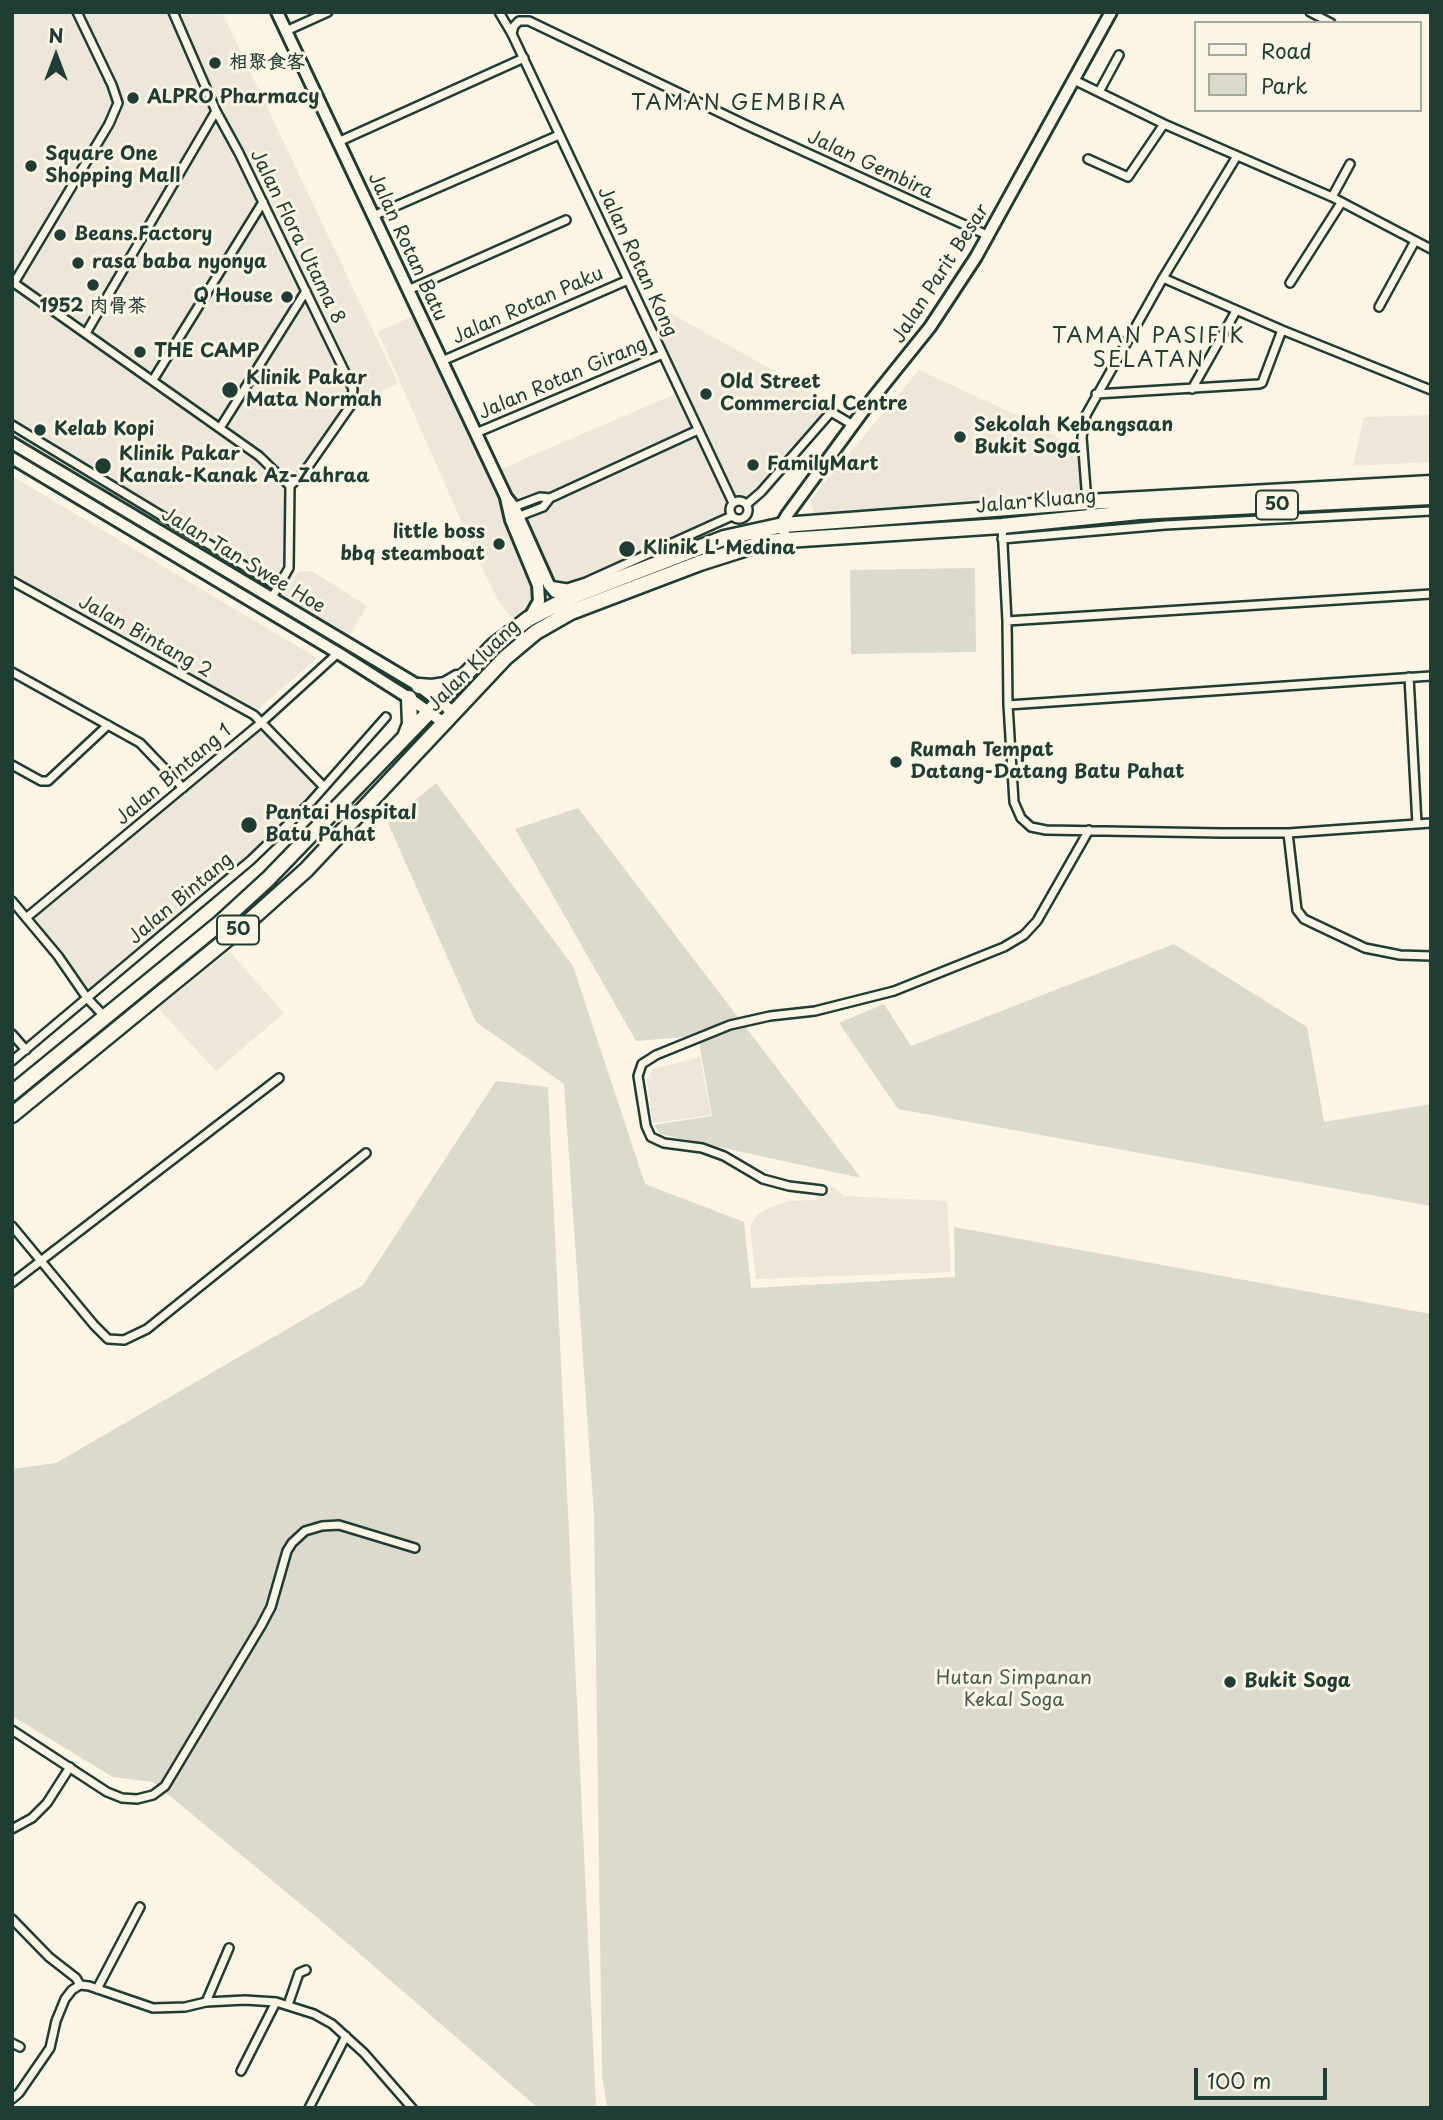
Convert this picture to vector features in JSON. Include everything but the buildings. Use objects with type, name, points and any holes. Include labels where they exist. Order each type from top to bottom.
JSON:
[{"type":"highway","name":"Jalan Kluang","points":[[12,1093],[220,923],[268,879],[493,646],[528,619],[571,597],[724,538],[783,525],[1087,502],[1431,483]]},
{"type":"highway","name":"Jalan Kluang","points":[[12,1115],[306,870],[519,644],[554,620],[591,603],[763,543],[1002,532],[1139,512],[1293,513],[1431,497]]},
{"type":"highway","points":[[972,512],[991,515],[1002,532]]},
{"type":"highway","points":[[403,741],[410,724],[414,692],[445,685],[469,670]]},
{"type":"street","points":[[77,12],[113,85],[118,103],[109,124],[14,283],[24,293],[86,333],[259,456],[290,486],[289,568],[271,599]]},
{"type":"street","name":"Jalan Flora Utama 8","points":[[173,12],[216,111],[353,389],[351,404],[305,471],[290,486]]},
{"type":"street","name":"Jalan Rotan Batu","points":[[277,12],[506,497],[538,584],[539,601],[528,619]]},
{"type":"street","points":[[286,31],[328,12]]},
{"type":"street","name":"Jalan Rotan Kong","points":[[499,12],[524,58],[733,503]]},
{"type":"street","name":"Jalan Parit Besar","points":[[783,525],[787,515],[853,425],[936,318],[1111,12]]},
{"type":"street","points":[[1310,12],[1327,21]]},
{"type":"street","name":"Jalan Gembira","points":[[512,34],[519,21],[529,21],[746,125],[985,234]]},
{"type":"street","points":[[1099,92],[1119,55]]},
{"type":"street","points":[[338,142],[524,58]]},
{"type":"street","points":[[1074,80],[1164,124],[1332,197],[1431,250]]},
{"type":"street","points":[[86,333],[216,111]]},
{"type":"street","points":[[1088,159],[1128,177],[1164,124]]},
{"type":"street","points":[[373,216],[559,135]]},
{"type":"street","points":[[1087,502],[1082,437],[1086,415],[1163,278],[1237,156]]},
{"type":"street","points":[[1332,197],[1350,164]]},
{"type":"street","points":[[153,380],[263,202]]},
{"type":"street","points":[[1290,283],[1341,203]]},
{"type":"street","points":[[408,290],[566,220]]},
{"type":"street","points":[[1378,307],[1415,241]]},
{"type":"street","points":[[1163,278],[1282,331],[1431,390]]},
{"type":"street","name":"Jalan Rotan Paku","points":[[442,361],[628,280]]},
{"type":"street","points":[[220,428],[306,290]]},
{"type":"street","points":[[1192,389],[1236,311]]},
{"type":"street","points":[[1096,394],[1262,383],[1282,331]]},
{"type":"street","name":"Jalan Rotan Girang","points":[[475,433],[663,354]]},
{"type":"street","points":[[747,504],[761,492],[831,412],[853,425]]},
{"type":"street","points":[[12,425],[279,587]]},
{"type":"street","points":[[512,513],[540,497],[550,498],[698,430]]},
{"type":"street","name":"Jalan Tan Swee Hoe","points":[[12,443],[271,599],[414,692],[448,718]]},
{"type":"street","name":"Jalan Tan Swee Hoe","points":[[12,458],[338,653],[414,692]]},
{"type":"street","points":[[738,500],[747,504],[746,516],[737,519],[732,516],[730,510],[733,503],[738,500]]},
{"type":"street","points":[[1293,513],[1431,512]]},
{"type":"street","name":"Jalan Rotan Batu","points":[[512,513],[549,584]]},
{"type":"street","points":[[549,584],[567,588],[586,582],[732,516]]},
{"type":"street","points":[[783,525],[787,540]]},
{"type":"street","points":[[1002,532],[1014,802],[1021,818],[1031,827],[1046,830],[1288,833],[1431,823]]},
{"type":"street","name":"Jalan Bintang 2","points":[[12,581],[262,722],[324,788]]},
{"type":"street","points":[[549,584],[555,592],[571,597]]},
{"type":"street","points":[[1007,621],[1431,594]]},
{"type":"street","name":"Jalan Bintang 1","points":[[26,918],[262,722],[338,653]]},
{"type":"street","points":[[12,672],[145,747],[183,788]]},
{"type":"street","points":[[1008,705],[1431,676]]},
{"type":"street","points":[[1409,677],[1417,824]]},
{"type":"street","name":"Jalan Bintang","points":[[12,1061],[251,860],[324,788],[386,716]]},
{"type":"street","points":[[12,765],[41,781],[48,781],[108,725]]},
{"type":"street","points":[[822,1190],[789,1186],[763,1179],[724,1156],[702,1148],[664,1143],[651,1137],[646,1126],[638,1076],[642,1064],[656,1055],[730,1025],[770,1016],[816,1011],[894,991],[1004,947],[1024,935],[1037,921],[1089,830]]},
{"type":"street","points":[[1288,833],[1297,910],[1304,919],[1366,948],[1400,955],[1431,956]]},
{"type":"street","points":[[12,901],[58,956],[87,998],[105,1017]]},
{"type":"street","points":[[12,1034],[26,1050]]},
{"type":"street","points":[[12,1283],[279,1078]]},
{"type":"street","points":[[12,1226],[93,1325],[108,1339],[124,1340],[147,1329],[366,1153]]},
{"type":"street","points":[[12,1730],[107,1792],[122,1798],[137,1799],[153,1795],[164,1786],[261,1626],[271,1607],[286,1551],[292,1543],[305,1531],[339,1525],[415,1548]]},
{"type":"street","points":[[12,1829],[32,1818],[47,1803],[70,1767]]},
{"type":"street","points":[[97,1989],[140,1907]]},
{"type":"street","points":[[12,1919],[49,1957],[76,1978],[80,1985]]},
{"type":"street","points":[[206,2002],[229,1948]]},
{"type":"street","points":[[288,2005],[299,1973],[306,1970]]},
{"type":"street","points":[[12,2099],[19,2094],[50,2048],[65,1998],[80,1985],[153,2008],[245,2000],[288,2005],[323,2019],[346,2036],[412,2108]]},
{"type":"street","points":[[241,2071],[276,2002]]},
{"type":"street","points":[[309,2108],[346,2036]]},
{"type":"shaded area","points":[[12,12],[222,12],[398,383],[355,405],[293,496],[293,576],[279,602],[12,441]]},
{"type":"shaded area","points":[[654,304],[838,406],[772,491],[754,508],[737,506],[658,333]]},
{"type":"shaded area","points":[[415,315],[501,499],[502,511],[533,584],[534,602],[515,622],[500,603],[484,573],[378,332]]},
{"type":"shaded area","name":"Sekolah Kebangsaan Bukit Soga","points":[[919,370],[1034,423],[1081,452],[1081,501],[816,519],[810,500]]},
{"type":"shaded area","points":[[682,391],[732,498],[726,515],[586,579],[566,585],[553,582],[499,470]]},
{"type":"shaded area","points":[[1431,415],[1431,462],[1353,466],[1364,417]]},
{"type":"shaded area","points":[[12,476],[317,658],[256,711],[12,579]]},
{"type":"shaded area","points":[[312,571],[367,606],[348,638],[282,599],[298,572]]},
{"type":"shaded area","points":[[262,718],[329,787],[252,863],[87,1003],[55,957],[22,917]]},
{"type":"shaded area","points":[[229,951],[284,1013],[216,1071],[158,1008]]},
{"type":"shaded area","points":[[700,1057],[711,1115],[653,1123],[647,1079],[653,1069]]},
{"type":"shaded area","points":[[824,1184],[837,1189],[844,1196],[947,1201],[951,1272],[756,1279],[750,1226],[757,1215],[788,1201],[816,1200]]},
{"type":"green space","points":[[975,568],[976,652],[851,654],[850,570]]},
{"type":"green space","name":"Hutan Simpanan Kekal Soga","points":[[436,783],[573,966],[645,1184],[744,1222],[751,1288],[955,1277],[954,1227],[1431,1314],[1431,2108],[607,2108],[602,2076],[594,1516],[564,1084],[476,1022],[388,823]]},
{"type":"green space","points":[[578,808],[861,1178],[660,1134],[654,1125],[712,1116],[698,1036],[636,1041],[515,829]]},
{"type":"green space","points":[[1174,944],[1307,1027],[1324,1122],[1431,1104],[1431,1206],[898,1109],[839,1023],[884,1004],[911,1046]]},
{"type":"green space","points":[[496,1081],[548,1087],[596,2108],[538,2108],[332,1930],[153,1782],[113,1777],[12,1716],[12,1469],[56,1463],[363,1285]]},
{"type":"place","name":"相聚食客","points":[[215,63]]},
{"type":"place","name":"ALPRO Pharmacy","points":[[133,98]]},
{"type":"place","name":"Square One Shopping Mall","points":[[31,166]]},
{"type":"place","name":"Beans.Factory","points":[[60,235]]},
{"type":"place","name":"rasa baba nyonya","points":[[78,263]]},
{"type":"place","name":"1952 肉骨茶","points":[[93,285]]},
{"type":"place","name":"Q House","points":[[287,297]]},
{"type":"place","name":"THE CAMP","points":[[140,352]]},
{"type":"place","name":"Klinik Pakar Mata Normah","points":[[230,390]]},
{"type":"place","name":"Old Street Commercial Centre","points":[[706,394]]},
{"type":"place","name":"Kelab Kopi","points":[[40,430]]},
{"type":"place","name":"Sekolah Kebangsaan Bukit Soga","points":[[960,437]]},
{"type":"place","name":"FamilyMart","points":[[753,465]]},
{"type":"place","name":"Klinik Pakar Kanak-Kanak Az-Zahraa","points":[[103,466]]},
{"type":"place","name":"little boss bbq steamboat","points":[[499,544]]},
{"type":"place","name":"Klinik L' Medina","points":[[627,549]]},
{"type":"place","name":"Rumah Tempat Datang-Datang Batu Pahat","points":[[896,762]]},
{"type":"place","name":"Pantai Hospital Batu Pahat","points":[[249,825]]},
{"type":"place","name":"Bukit Soga","points":[[1230,1682]]},
{"type":"district","name":"TAMAN GEMBIRA","points":[[739,104]]},
{"type":"district","name":"TAMAN PASIFIK SELATAN","points":[[1149,349]]}]
